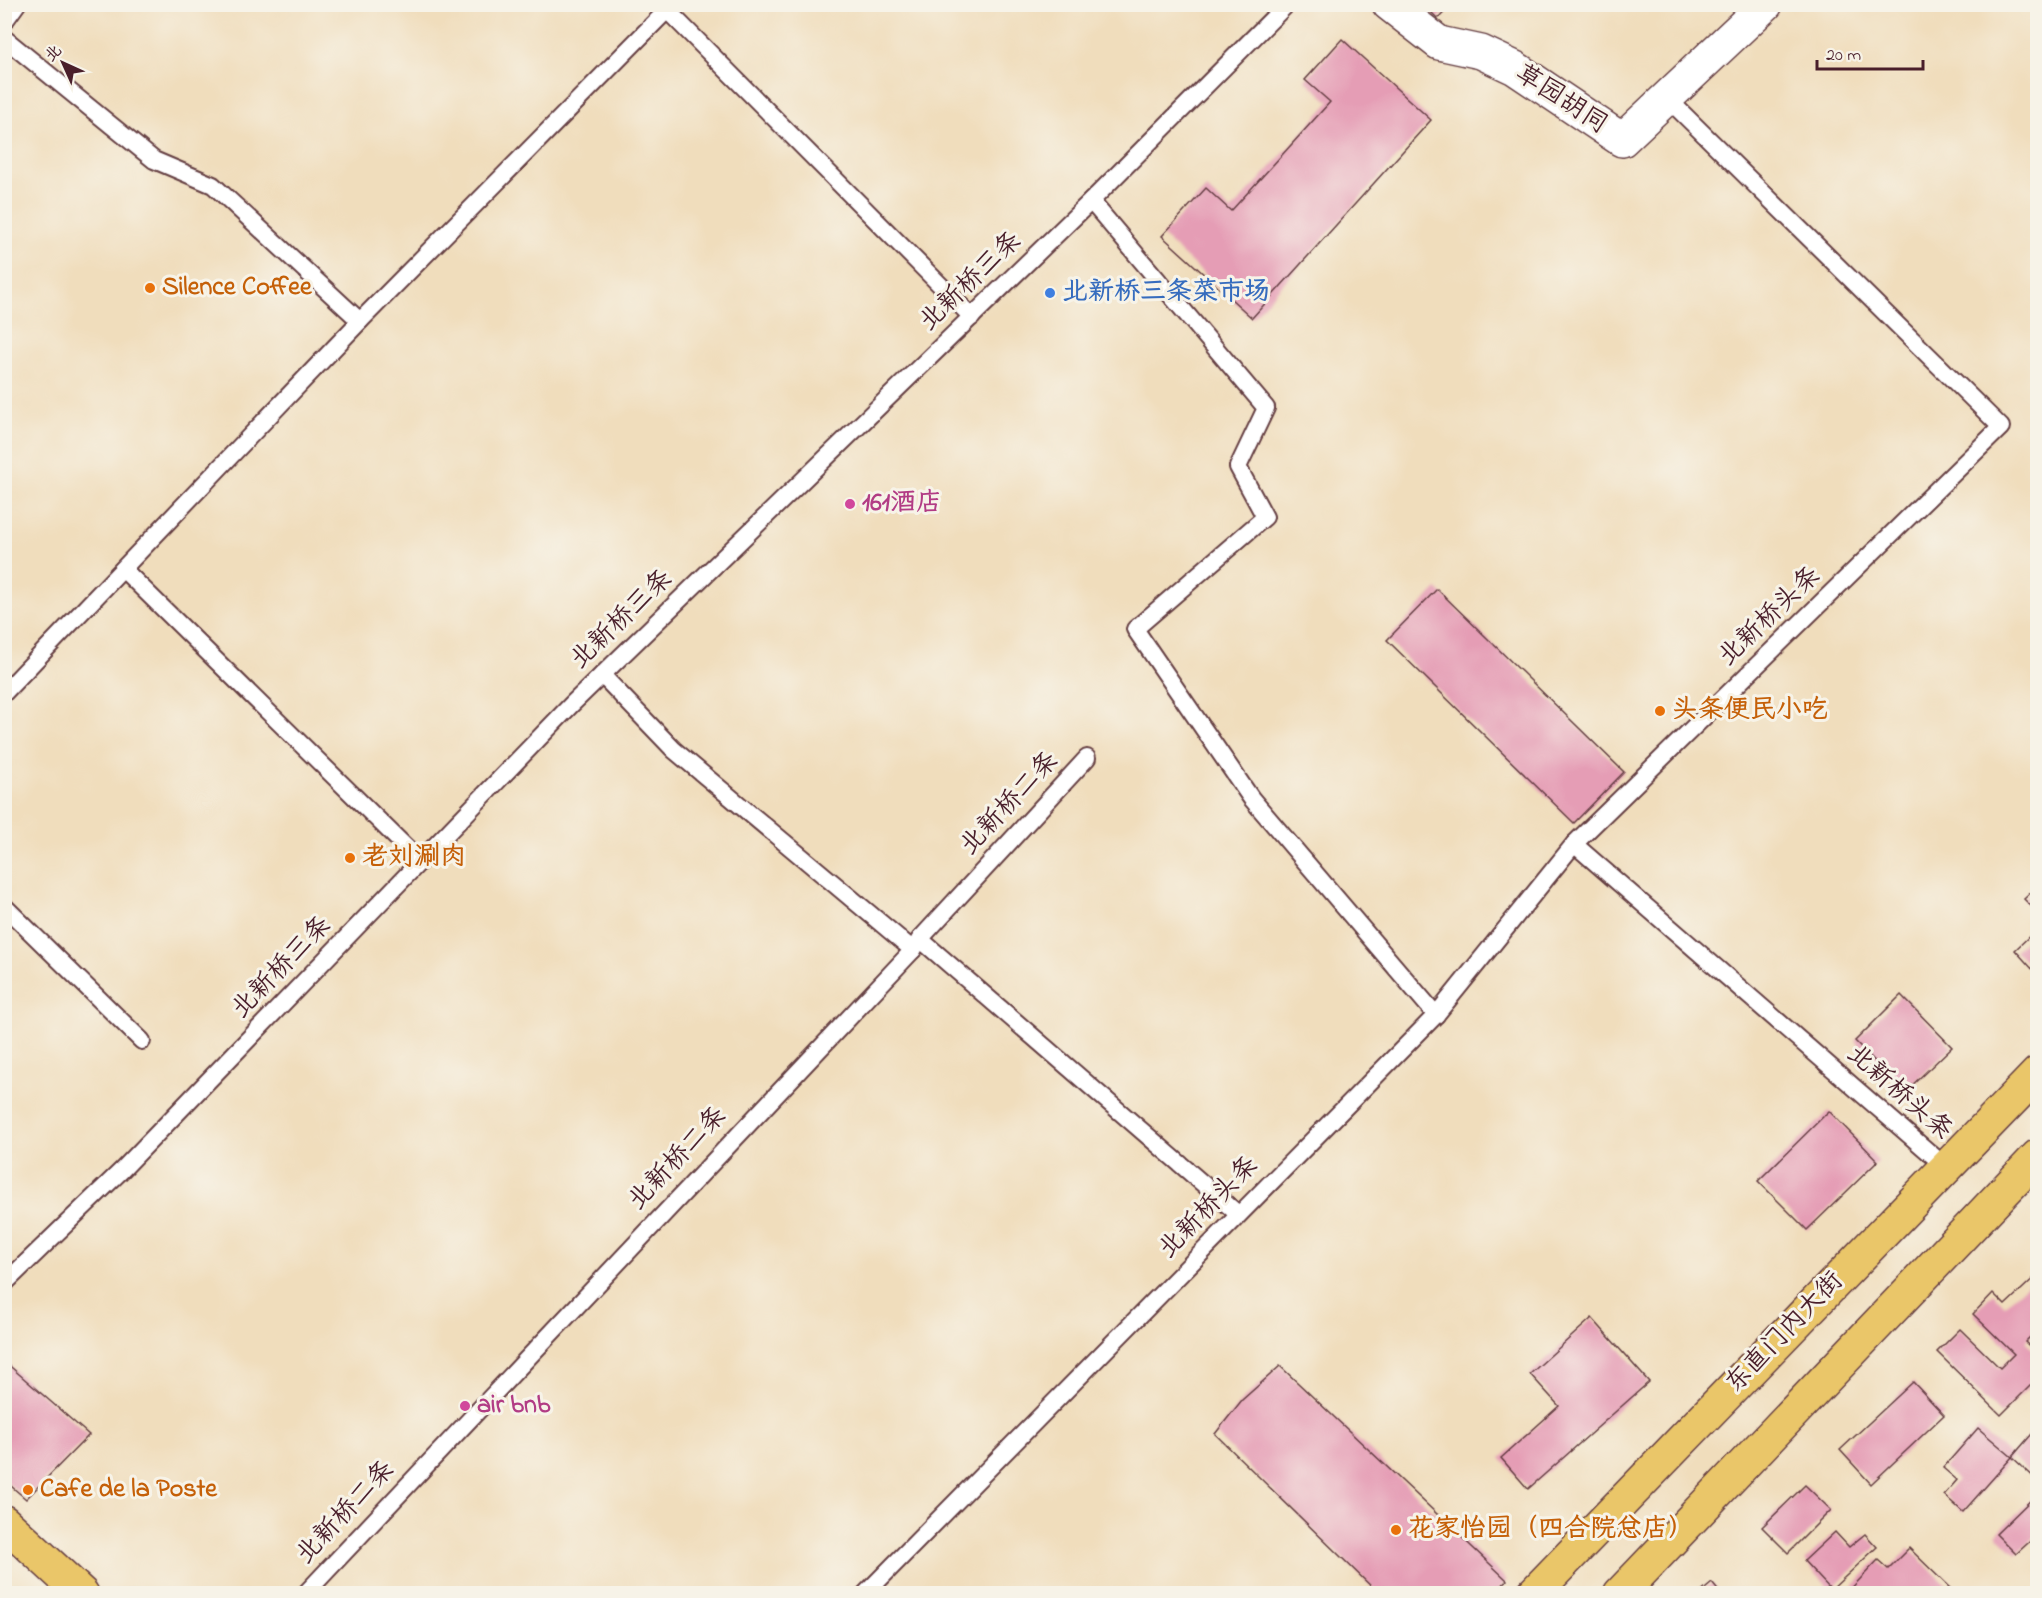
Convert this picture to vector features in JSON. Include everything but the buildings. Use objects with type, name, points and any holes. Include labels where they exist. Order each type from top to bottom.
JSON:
[{"type":"main road","name":"东直门内大街","points":[[1533,1593],[2037,1073]]},
{"type":"main road","points":[[1620,1593],[2037,1156]]},
{"type":"main road","points":[[4,1522],[82,1593]]},
{"type":"street","name":"草园胡同","points":[[1389,4],[1439,43],[1480,52],[1515,68],[1622,140],[1766,4]]},
{"type":"lane","points":[[4,22],[17,4]]},
{"type":"lane","name":"北新桥三条","points":[[4,1284],[122,1170],[602,675],[1091,201],[1287,4]]},
{"type":"lane","points":[[4,693],[360,321],[670,7],[972,316]]},
{"type":"lane","points":[[4,38],[154,160],[213,184],[360,321]]},
{"type":"lane","name":"北新桥头条","points":[[865,1593],[1436,1015],[1574,844],[2001,427],[1667,98]]},
{"type":"lane","points":[[1091,201],[1266,408],[1238,467],[1265,517],[1135,629],[1251,798],[1436,1015]]},
{"type":"lane","points":[[123,569],[420,861]]},
{"type":"lane","points":[[602,675],[674,750],[916,944],[1238,1214]]},
{"type":"lane","name":"北新桥二条","points":[[305,1593],[916,944],[1087,758]]},
{"type":"lane","name":"北新桥头条","points":[[1574,844],[1946,1167]]},
{"type":"lane","points":[[4,906],[142,1041]]},
{"type":"place","name":"Silence Coffee","points":[[150,288]]},
{"type":"place","name":"北新桥三条菜市场","points":[[1050,293]]},
{"type":"place","name":"161酒店","points":[[850,504]]},
{"type":"place","name":"头条便民小吃","points":[[1660,711]]},
{"type":"place","name":"老刘涮肉","points":[[350,858]]},
{"type":"place","name":"air bnb","points":[[465,1406]]},
{"type":"place","name":"Cafe de la Poste","points":[[28,1490]]},
{"type":"place","name":"花家怡园（四合院总店）","points":[[1396,1530]]}]
